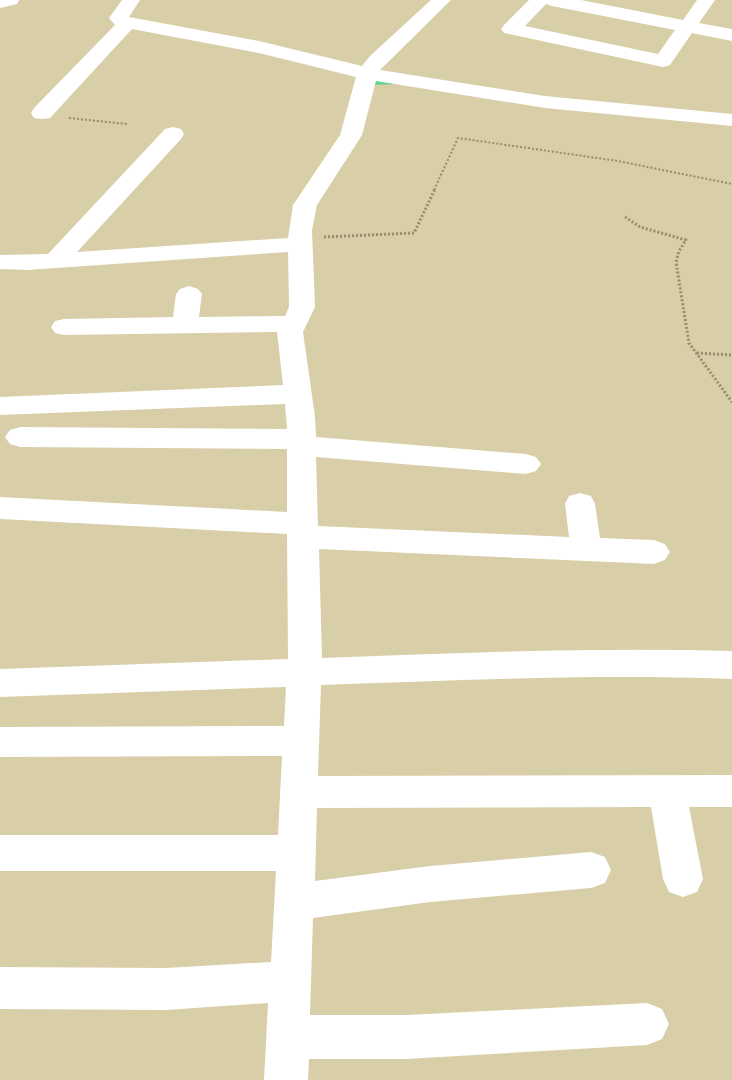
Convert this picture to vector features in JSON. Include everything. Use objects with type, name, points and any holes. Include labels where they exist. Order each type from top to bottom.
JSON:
[{"type":"street","points":[[0,3],[10,0]]},
{"type":"street","points":[[131,0],[119,18],[127,23],[259,47],[391,79],[546,102],[732,120]]},
{"type":"street","points":[[286,1080],[304,672],[301,443],[298,394],[290,332],[302,306],[301,241],[305,205],[351,135],[368,72],[377,60],[442,0]]},
{"type":"street","points":[[539,0],[511,29],[663,61],[706,0]]},
{"type":"street","points":[[552,0],[732,35]]},
{"type":"street","points":[[42,113],[127,23]]},
{"type":"street","points":[[55,261],[172,144]]},
{"type":"street","points":[[0,262],[55,261],[301,241]]},
{"type":"street","points":[[185,325],[189,294]]},
{"type":"street","points":[[74,321],[185,325],[294,324]]},
{"type":"street","points":[[0,406],[298,394]]},
{"type":"street","points":[[20,437],[301,443],[526,464]]},
{"type":"street","points":[[580,504],[586,550]]},
{"type":"street","points":[[0,508],[302,531],[586,550],[654,552]]},
{"type":"street","points":[[0,682],[659,663],[732,665]]},
{"type":"street","points":[[0,742],[301,741]]},
{"type":"street","points":[[668,791],[683,879]]},
{"type":"street","points":[[298,792],[732,791]]},
{"type":"street","points":[[0,853],[296,853]]},
{"type":"street","points":[[294,902],[430,884],[591,870]]},
{"type":"street","points":[[0,988],[166,989],[290,981]]},
{"type":"street","points":[[288,1037],[406,1037],[647,1024]]},
{"type":"path","points":[[42,113],[53,117],[127,124]]},
{"type":"path","points":[[301,241],[414,233],[458,138],[618,161],[732,184]]},
{"type":"path","points":[[625,218],[640,227],[686,240],[679,251],[676,262],[689,343],[732,402]]},
{"type":"path","points":[[696,353],[732,355]]},
{"type":"waterway","points":[[371,83],[395,83]]}]
